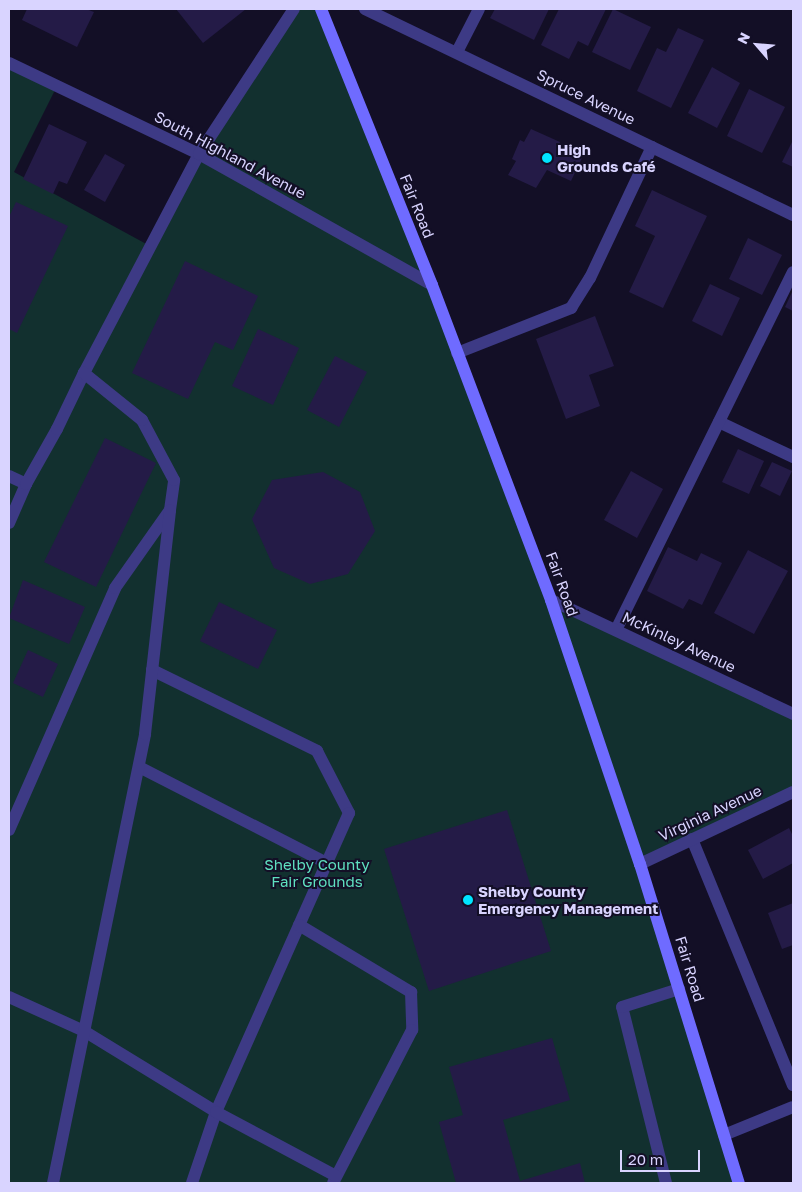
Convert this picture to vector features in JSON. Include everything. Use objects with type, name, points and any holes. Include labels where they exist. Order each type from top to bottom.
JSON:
[{"type":"main road","name":"Fair Road","points":[[321,9],[432,284],[551,600],[640,864],[739,1183]]},
{"type":"street","points":[[9,523],[26,484],[57,429],[84,373],[199,154],[294,9]]},
{"type":"street","name":"Spruce Avenue","points":[[365,9],[793,215]]},
{"type":"street","points":[[457,52],[479,9]]},
{"type":"street","name":"South Highland Avenue","points":[[9,63],[199,154],[432,284]]},
{"type":"street","points":[[458,353],[571,308],[590,278],[652,147]]},
{"type":"street","points":[[616,630],[793,272]]},
{"type":"street","points":[[52,1183],[146,734],[174,480],[142,420],[84,373]]},
{"type":"street","points":[[718,422],[793,457]]},
{"type":"street","points":[[9,476],[26,484]]},
{"type":"street","points":[[9,830],[115,588],[170,510]]},
{"type":"street","name":"McKinley Avenue","points":[[551,600],[793,714]]},
{"type":"street","points":[[152,670],[317,751],[349,813],[216,1112],[192,1183]]},
{"type":"street","points":[[138,768],[327,864]]},
{"type":"street","name":"Virginia Avenue","points":[[640,864],[793,792]]},
{"type":"street","points":[[692,839],[793,1085]]},
{"type":"street","points":[[9,997],[84,1031],[216,1112],[334,1180],[412,1030],[411,992],[299,925]]},
{"type":"street","points":[[666,1183],[622,1007],[679,989]]},
{"type":"street","points":[[724,1135],[793,1107]]},
{"type":"green space","name":"Shelby County Fair Grounds","points":[[294,9],[321,9],[551,600],[793,714],[793,792],[640,864],[739,1183],[9,1183],[9,63],[57,86],[14,172],[150,246]]},
{"type":"building","points":[[27,9],[86,9],[94,12],[77,47],[22,20]]},
{"type":"building","points":[[176,9],[246,9],[203,43]]},
{"type":"building","points":[[495,9],[549,9],[534,40],[490,18]]},
{"type":"building","points":[[559,9],[606,9],[588,46],[578,41],[569,59],[541,45]]},
{"type":"building","points":[[613,9],[651,27],[630,70],[592,52]]},
{"type":"building","points":[[678,28],[704,40],[671,108],[637,91],[657,48],[666,52]]},
{"type":"building","points":[[712,67],[740,83],[717,128],[688,113]]},
{"type":"building","points":[[749,89],[785,107],[762,153],[727,136]]},
{"type":"building","points":[[49,124],[87,142],[67,184],[59,181],[53,194],[23,179]]},
{"type":"building","name":"High Grounds Café","points":[[531,129],[560,142],[558,146],[582,158],[571,181],[547,170],[536,188],[508,175],[516,161],[512,159],[520,140],[524,142]]},
{"type":"building","points":[[793,140],[793,167],[782,162]]},
{"type":"building","points":[[105,154],[125,165],[105,202],[84,190]]},
{"type":"building","points":[[652,190],[707,216],[663,308],[629,292],[655,236],[635,226]]},
{"type":"building","points":[[16,202],[68,226],[17,333],[9,329],[9,217]]},
{"type":"building","points":[[748,238],[782,255],[762,295],[729,279]]},
{"type":"building","points":[[185,261],[258,296],[233,350],[215,342],[188,399],[132,373]]},
{"type":"building","points":[[710,284],[740,298],[722,336],[692,321]]},
{"type":"building","points":[[793,290],[793,311],[785,307]]},
{"type":"building","points":[[595,316],[614,366],[589,375],[600,406],[566,419],[536,339]]},
{"type":"building","points":[[258,329],[299,348],[273,405],[232,386]]},
{"type":"building","points":[[335,356],[367,372],[339,427],[307,410]]},
{"type":"building","points":[[105,438],[156,463],[96,587],[44,562]]},
{"type":"building","points":[[738,449],[764,461],[749,494],[722,482]]},
{"type":"building","points":[[772,462],[792,471],[780,496],[760,486]]},
{"type":"building","points":[[631,471],[663,489],[637,538],[604,520]]},
{"type":"building","points":[[323,472],[360,492],[375,531],[348,574],[310,584],[274,568],[252,519],[272,480]]},
{"type":"building","points":[[668,547],[697,561],[701,553],[722,563],[702,605],[689,599],[683,609],[647,591]]},
{"type":"building","points":[[748,550],[788,571],[754,634],[714,613]]},
{"type":"building","points":[[23,580],[85,607],[69,644],[9,618]]},
{"type":"building","points":[[219,602],[277,630],[258,669],[200,641]]},
{"type":"building","points":[[28,650],[58,664],[43,697],[13,683]]},
{"type":"building","name":"Shelby County Emergency Management","points":[[507,810],[551,951],[429,991],[384,849]]},
{"type":"building","points":[[789,828],[793,836],[793,863],[763,879],[748,850]]},
{"type":"building","points":[[793,903],[793,945],[782,949],[768,913]]},
{"type":"building","points":[[552,1038],[570,1100],[503,1120],[520,1181],[580,1163],[585,1183],[456,1183],[439,1122],[463,1115],[449,1067]]},
{"type":"place","name":"High Grounds Café","points":[[547,158]]},
{"type":"place","name":"Shelby County Emergency Management","points":[[468,900]]}]
